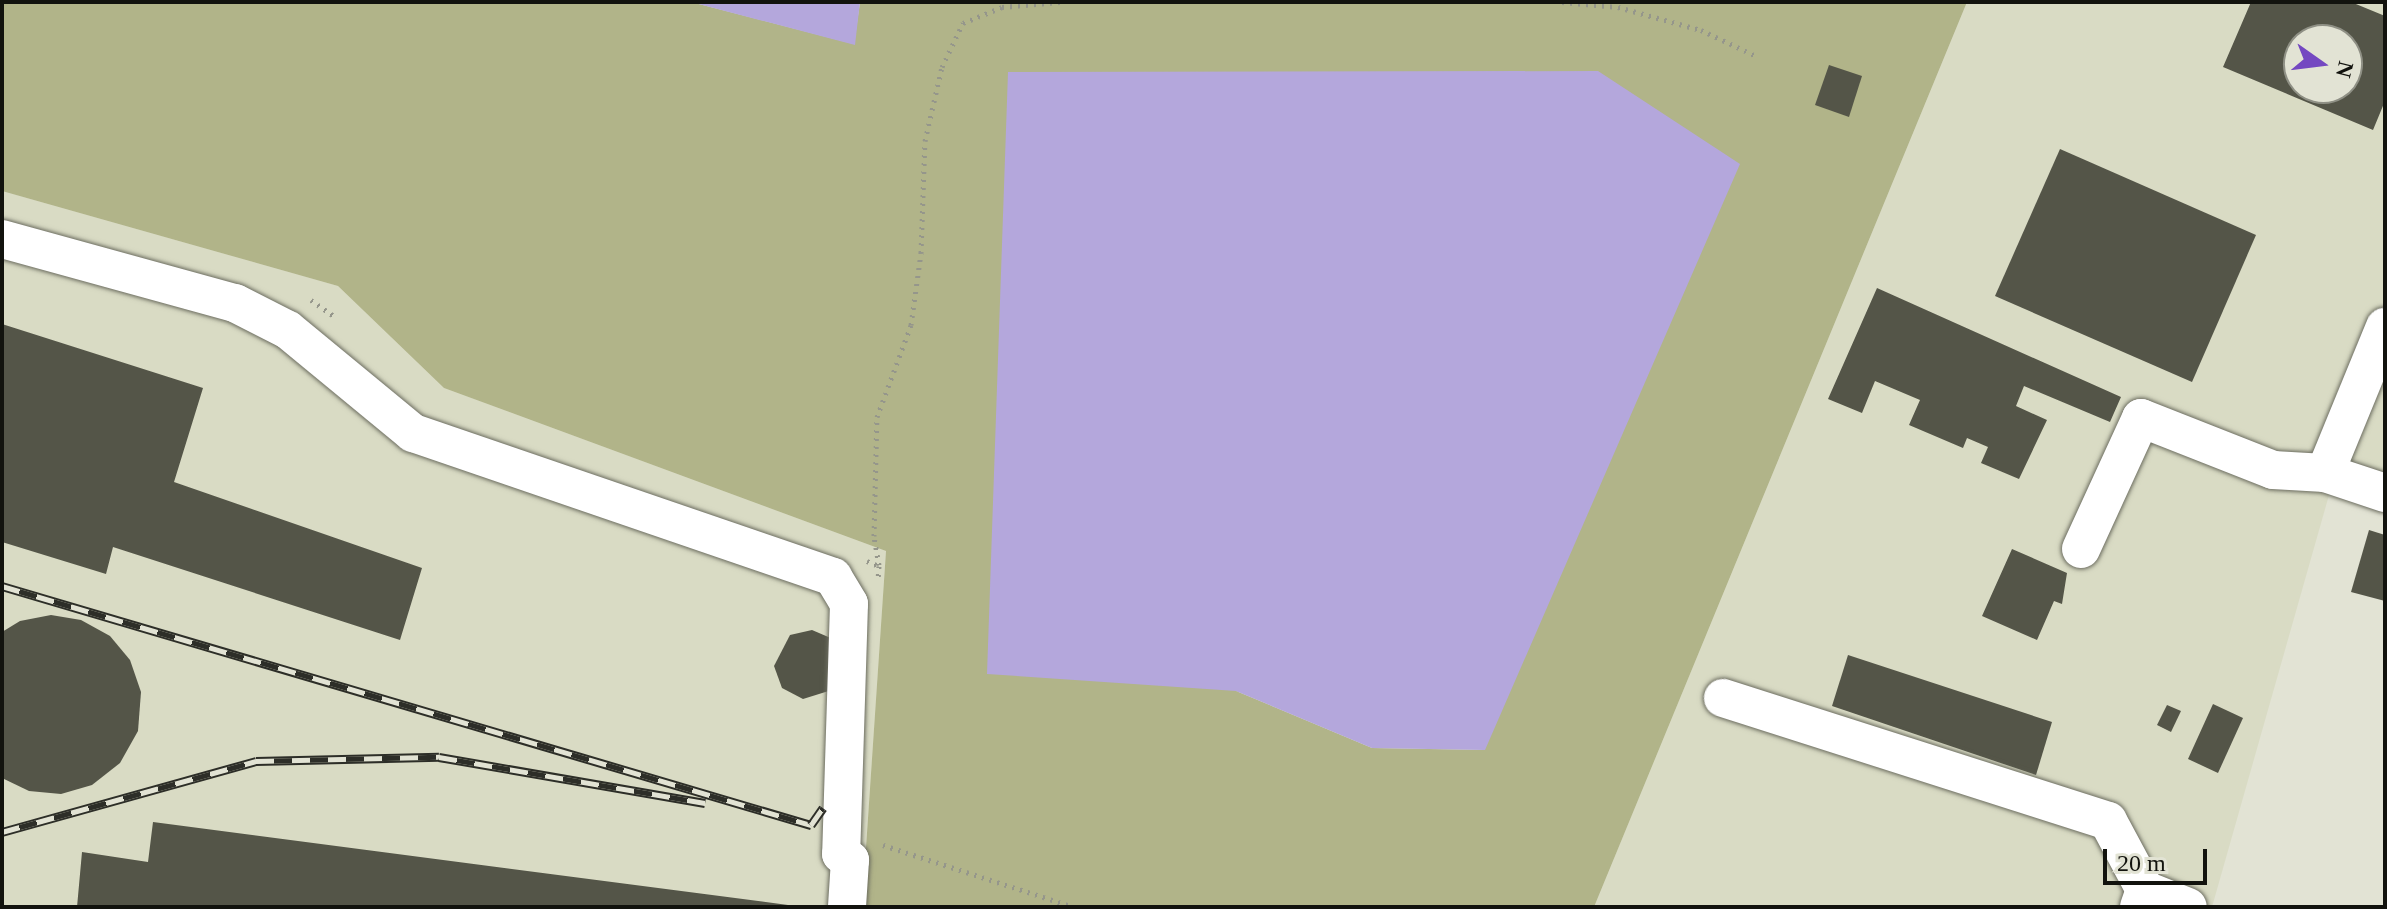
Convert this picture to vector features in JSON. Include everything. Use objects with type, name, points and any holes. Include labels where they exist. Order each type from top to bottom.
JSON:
[{"type":"street","points":[[2,239],[235,303],[288,330],[413,433],[833,577],[849,604],[841,854],[850,860],[847,907]]},
{"type":"street","points":[[2325,473],[2385,327]]},
{"type":"street","points":[[2081,549],[2141,418],[2273,470],[2325,473],[2385,493]]},
{"type":"street","points":[[1723,698],[2108,821],[2142,898],[2188,907]]},
{"type":"path","points":[[879,566],[874,536],[877,417],[911,325],[921,253],[925,141],[942,67],[963,23],[1002,7],[1060,2]]},
{"type":"path","points":[[1562,2],[1618,7],[1701,30],[1756,56]]},
{"type":"path","points":[[895,849],[1074,907]]},
{"type":"shaded area","points":[[691,2],[860,2],[855,45]]},
{"type":"shaded area","points":[[1967,2],[2385,2],[2385,489],[2335,474],[2212,907],[1594,907]]},
{"type":"shaded area","points":[[1598,71],[1740,164],[1485,750],[1372,748],[1236,691],[987,674],[1008,72]]},
{"type":"shaded area","points":[[2,191],[338,286],[444,388],[886,551],[862,907],[2,907]]},
{"type":"green space","points":[[2,2],[691,2],[854,44],[860,2],[1967,2],[1594,907],[862,907],[886,551],[444,388],[338,286],[2,191]],"holes":[[[1236,691],[1485,750],[1372,748]]]},
{"type":"building","points":[[2251,2],[2351,2],[2385,16],[2385,101],[2373,130],[2311,104],[2363,104],[2363,24],[2283,24],[2283,92],[2223,67]]},
{"type":"building","points":[[1829,65],[1862,76],[1849,117],[1815,105]]},
{"type":"building","points":[[2060,149],[2256,235],[2192,382],[1995,296]]},
{"type":"building","points":[[1877,288],[2121,397],[2110,422],[2024,386],[2016,406],[2047,420],[2019,479],[1981,463],[1988,447],[1967,438],[1963,448],[1909,425],[1920,400],[1875,381],[1862,413],[1828,399]]},
{"type":"building","points":[[2,324],[203,388],[174,482],[422,568],[400,640],[113,547],[106,574],[2,542]]},
{"type":"building","points":[[2369,530],[2385,535],[2385,601],[2351,592]]},
{"type":"building","points":[[2012,549],[2067,573],[2062,604],[2054,601],[2037,640],[1982,616]]},
{"type":"building","points":[[51,615],[81,620],[110,636],[130,660],[141,692],[138,731],[120,763],[92,785],[61,794],[29,791],[2,778],[2,632],[20,621]]},
{"type":"building","points":[[812,630],[833,639],[835,689],[803,699],[782,688],[774,666],[790,635]]},
{"type":"building","points":[[1848,655],[2052,722],[2036,775],[1832,706]]},
{"type":"building","points":[[2213,704],[2243,718],[2218,773],[2188,759]]},
{"type":"building","points":[[2167,705],[2181,711],[2171,732],[2157,725]]},
{"type":"building","points":[[153,822],[788,905],[77,907],[82,852],[148,862]]},
{"type":"railway","points":[[2,586],[811,825],[823,808]]},
{"type":"railway","points":[[2,832],[256,761],[439,757],[705,803]]}]
